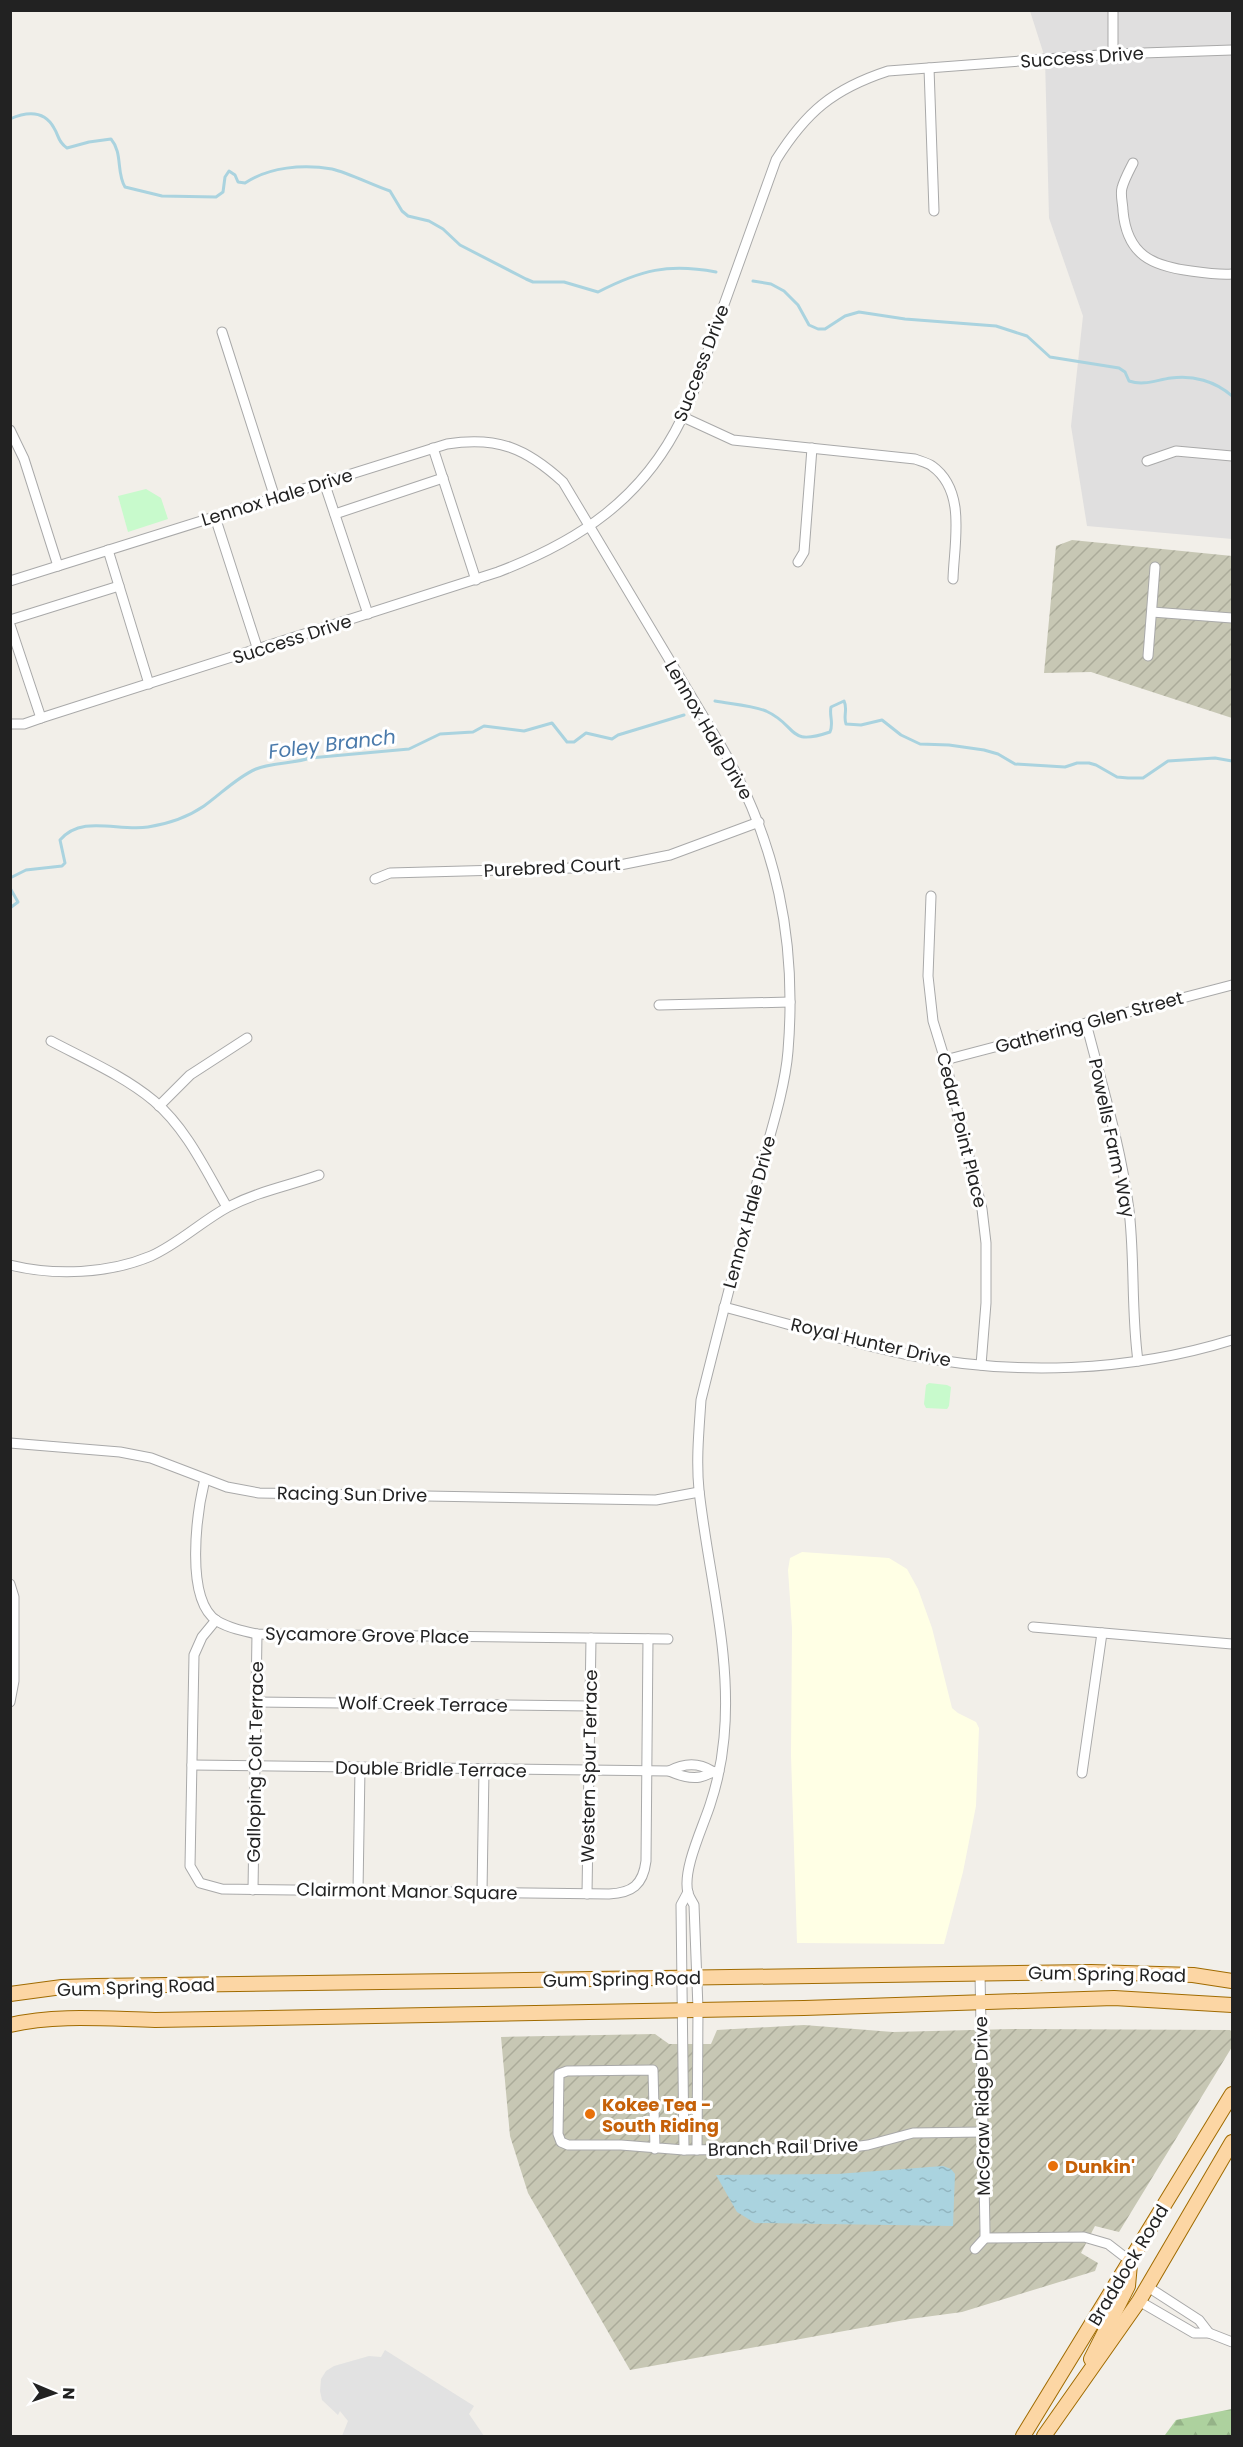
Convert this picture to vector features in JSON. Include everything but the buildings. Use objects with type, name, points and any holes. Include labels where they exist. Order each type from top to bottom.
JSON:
[{"type":"main road","name":"Gum Spring Road","points":[[10,1994],[62,1987],[96,1986],[980,1974],[1153,1973],[1193,1975],[1233,1981]]},
{"type":"main road","name":"Gum Spring Road","points":[[10,2025],[38,2020],[78,2018],[155,2020],[980,2003],[1114,1998],[1233,2005]]},
{"type":"main road","name":"Braddock Road","points":[[1023,2436],[1233,2094]]},
{"type":"main road","name":"Braddock Road","points":[[1044,2436],[1148,2287],[1233,2142]]},
{"type":"main road","points":[[1067,2406],[1128,2286],[1131,2272],[1130,2261]]},
{"type":"street","points":[[1113,10],[1113,54]]},
{"type":"street","name":"Success Drive","points":[[10,724],[24,724],[476,579],[538,557],[590,528],[629,494],[651,469],[683,417],[776,160],[792,134],[824,102],[857,81],[888,71],[1113,54],[1233,50]]},
{"type":"street","points":[[929,68],[933,211]]},
{"type":"street","points":[[1133,163],[1121,189],[1124,218],[1135,248],[1145,258],[1162,266],[1219,275],[1233,274]]},
{"type":"street","points":[[222,332],[275,498]]},
{"type":"street","points":[[683,417],[733,440],[915,459],[933,466],[950,490],[956,505],[953,579]]},
{"type":"street","points":[[10,430],[24,459],[58,566]]},
{"type":"street","name":"Lennox Hale Drive","points":[[10,581],[433,448],[471,440],[490,441],[519,451],[548,468],[563,482],[731,763],[759,822],[771,856],[785,924],[790,1002],[788,1054],[776,1109],[701,1400],[698,1437],[699,1492],[724,1660],[726,1709],[715,1771],[692,1861],[688,1892],[681,1905],[691,2009]]},
{"type":"street","points":[[433,448],[476,579]]},
{"type":"street","points":[[798,562],[804,552],[812,448]]},
{"type":"street","points":[[1147,461],[1176,451],[1233,456]]},
{"type":"street","points":[[335,514],[442,478]]},
{"type":"street","points":[[324,482],[368,614]]},
{"type":"street","points":[[215,517],[258,650]]},
{"type":"street","points":[[108,550],[149,684]]},
{"type":"street","points":[[1148,656],[1155,567]]},
{"type":"street","points":[[10,620],[119,586]]},
{"type":"street","points":[[1152,612],[1233,618]]},
{"type":"street","points":[[10,625],[41,718]]},
{"type":"street","name":"Purebred Court","points":[[375,879],[390,873],[610,867],[670,855],[759,822]]},
{"type":"street","name":"Cedar Point Place","points":[[931,896],[928,976],[933,1021],[945,1059],[982,1209],[986,1243],[986,1303],[981,1365]]},
{"type":"street","name":"Gathering Glen Street","points":[[945,1059],[1233,985]]},
{"type":"street","points":[[659,1005],[790,1002]]},
{"type":"street","name":"Powells Farm Way","points":[[1086,1023],[1119,1153],[1129,1208],[1133,1259],[1133,1314],[1138,1361]]},
{"type":"street","points":[[159,1106],[190,1075],[247,1038]]},
{"type":"street","points":[[51,1041],[122,1080],[159,1106],[179,1127],[193,1147],[227,1207]]},
{"type":"street","points":[[10,1265],[32,1270],[75,1272],[116,1266],[152,1255],[227,1207],[276,1186],[320,1176]]},
{"type":"street","name":"Royal Hunter Drive","points":[[724,1307],[886,1350],[981,1365],[1028,1368],[1087,1367],[1138,1361],[1233,1340]]},
{"type":"street","name":"Racing Sun Drive","points":[[10,1443],[151,1458],[227,1487],[259,1493],[656,1500],[699,1492]]},
{"type":"street","points":[[205,1479],[199,1503],[198,1592],[216,1620]]},
{"type":"street","points":[[10,1584],[14,1597],[14,1657],[10,1702]]},
{"type":"street","name":"Sycamore Grove Place","points":[[216,1620],[235,1629],[257,1634],[668,1639]]},
{"type":"street","name":"Clairmont Manor Square","points":[[216,1620],[202,1637],[194,1655],[190,1866],[196,1879],[207,1887],[253,1890],[587,1894],[626,1893],[639,1885],[646,1862],[648,1639]]},
{"type":"street","points":[[1033,1627],[1233,1644]]},
{"type":"street","points":[[1082,1773],[1102,1633]]},
{"type":"street","name":"Galloping Colt Terrace","points":[[253,1890],[257,1634]]},
{"type":"street","name":"Western Spur Terrace","points":[[587,1894],[591,1638]]},
{"type":"street","name":"Wolf Creek Terrace","points":[[256,1702],[590,1706]]},
{"type":"street","name":"Double Bridle Terrace","points":[[192,1765],[669,1771],[680,1766],[701,1764],[715,1771]]},
{"type":"street","points":[[358,1891],[360,1768]]},
{"type":"street","points":[[482,1892],[484,1770]]},
{"type":"street","name":"Lennox Hale Drive","points":[[688,1892],[694,1905],[689,1978],[691,2009]]},
{"type":"street","name":"McGraw Ridge Drive","points":[[980,1974],[985,2238]]},
{"type":"street","points":[[691,2009],[697,2150]]},
{"type":"street","points":[[684,2150],[691,2009]]},
{"type":"street","name":"Branch Rail Drive","points":[[655,2149],[653,2070],[567,2071],[559,2074],[558,2134],[561,2142],[568,2145],[621,2145],[655,2149],[684,2150],[845,2148],[868,2145],[913,2133],[982,2132]]},
{"type":"street","points":[[975,2249],[985,2238],[1084,2237],[1108,2244],[1130,2261]]},
{"type":"street","points":[[1148,2287],[1199,2319],[1209,2333]]},
{"type":"street","points":[[1139,2301],[1194,2333],[1209,2333],[1233,2342]]},
{"type":"shaded area","points":[[1030,11],[1232,11],[1232,539],[1087,526],[1071,426],[1083,316],[1049,218],[1045,58]]},
{"type":"shaded area","points":[[1072,540],[1232,556],[1232,718],[1091,672],[1044,673],[1056,546]]},
{"type":"shaded area","points":[[802,1552],[889,1558],[907,1569],[918,1589],[932,1628],[952,1708],[976,1722],[979,1728],[976,1806],[963,1872],[944,1944],[797,1943],[791,1755],[792,1628],[788,1570],[790,1558]]},
{"type":"shaded area","points":[[804,2025],[893,2032],[1012,2029],[1230,2030],[1232,2047],[1119,2232],[1095,2226],[1081,2253],[1098,2263],[1095,2271],[962,2312],[910,2319],[630,2370],[528,2193],[510,2136],[501,2037],[655,2034],[669,2044],[711,2044],[717,2030]]},
{"type":"shaded area","points":[[385,2350],[474,2406],[469,2414],[484,2436],[342,2436],[348,2421],[340,2411],[338,2415],[322,2400],[321,2379],[326,2371],[334,2366],[369,2356],[381,2357]]},
{"type":"green space","points":[[146,489],[161,498],[168,519],[128,532],[118,496]]},
{"type":"green space","points":[[929,1383],[951,1387],[947,1409],[926,1408],[924,1404],[926,1385]]},
{"type":"green space","points":[[1232,2409],[1232,2436],[1165,2435],[1176,2420]]},
{"type":"water","points":[[943,2166],[951,2169],[955,2174],[953,2226],[755,2223],[737,2212],[716,2175],[837,2174]]},
{"type":"waterway","points":[[10,119],[28,114],[40,115],[50,122],[67,148],[111,139],[117,150],[125,187],[162,196],[216,197],[223,192],[225,177],[229,171],[235,175],[238,182],[245,183],[265,173],[287,168],[310,167],[339,171],[390,191],[402,211],[408,216],[429,221],[443,229],[460,245],[533,282],[564,282],[598,292],[628,278],[655,270],[683,268],[716,272]]},
{"type":"waterway","points":[[753,281],[771,284],[784,291],[798,305],[809,325],[818,329],[825,329],[845,316],[859,312],[905,319],[996,326],[1027,336],[1050,357],[1119,368],[1125,372],[1129,381],[1145,383],[1171,378],[1195,378],[1218,386],[1232,396]]},
{"type":"waterway","name":"Foley Branch","points":[[715,701],[766,711],[794,733],[806,737],[830,732],[831,707],[844,701],[846,724],[861,725],[882,720],[901,735],[920,744],[984,750],[998,754],[1015,764],[1065,767],[1077,763],[1089,763],[1117,777],[1143,778],[1168,761],[1215,758],[1232,761]]},
{"type":"waterway","name":"Foley Branch","points":[[10,878],[26,870],[62,866],[65,863],[60,840],[69,832],[90,826],[137,828],[170,822],[198,810],[242,776],[263,767],[310,758],[409,749],[440,734],[473,732],[484,726],[524,731],[552,723],[567,742],[574,742],[586,733],[612,739],[618,735],[684,715]]},
{"type":"waterway","name":"Foley Branch","points":[[10,888],[18,902],[10,908]]},
{"type":"place","name":"Kokee Tea - South Riding","points":[[590,2114]]},
{"type":"place","name":"Dunkin'","points":[[1053,2166]]}]
